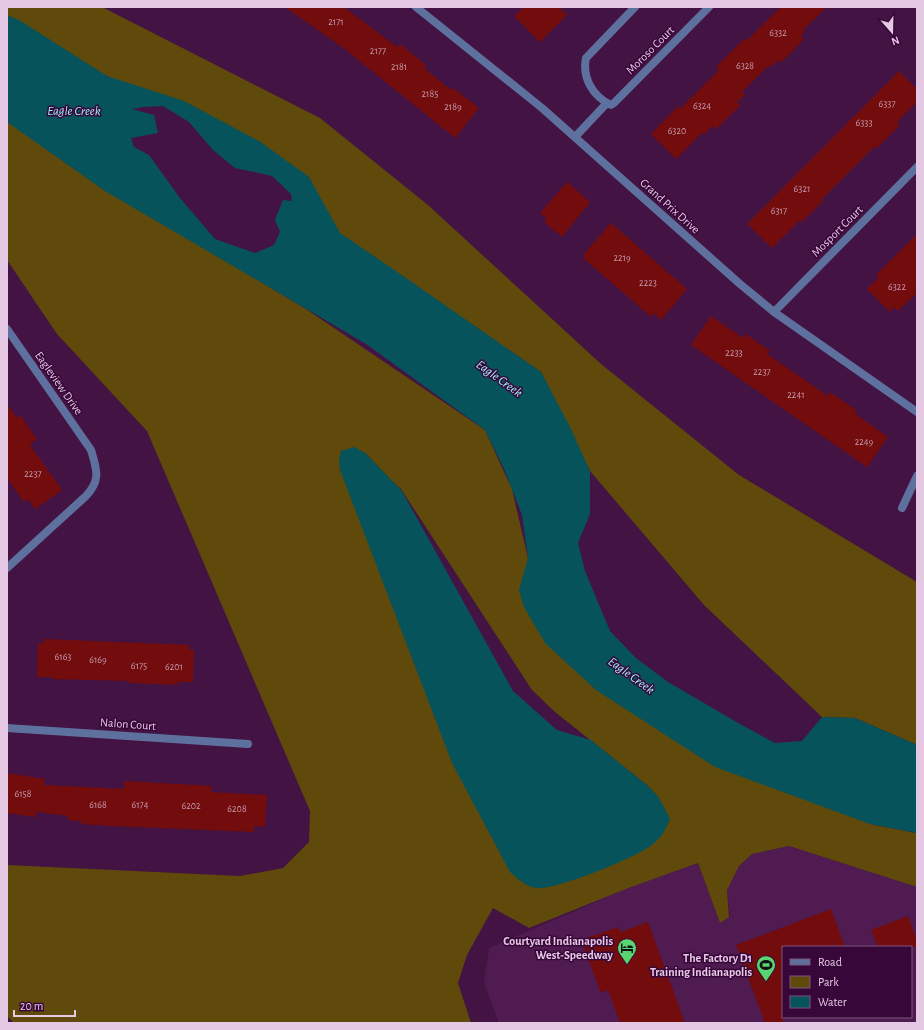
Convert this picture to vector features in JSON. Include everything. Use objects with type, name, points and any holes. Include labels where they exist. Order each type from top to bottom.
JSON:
[{"type":"street","name":"Grand Prix Drive","points":[[416,7],[542,108],[740,284],[774,312],[917,412]]},
{"type":"street","points":[[607,103],[587,81],[584,69],[586,58],[636,7]]},
{"type":"street","name":"Moroso Court","points":[[575,137],[607,103],[611,105],[614,103],[709,7]]},
{"type":"street","name":"Mosport Court","points":[[774,312],[917,167]]},
{"type":"street","name":"Eagleview Drive","points":[[7,329],[91,450],[97,472],[92,489],[7,568]]},
{"type":"street","points":[[902,508],[917,476]]},
{"type":"street","name":"Nalon Court","points":[[7,728],[248,744]]},
{"type":"shaded area","points":[[789,846],[917,887],[917,1023],[499,1023],[484,983],[489,948],[626,889],[698,863],[720,923],[730,916],[727,890],[739,866],[752,854]]},
{"type":"green space","points":[[7,7],[102,7],[320,118],[428,205],[601,364],[739,475],[917,582],[917,745],[855,718],[822,717],[704,605],[590,471],[541,372],[334,230],[309,177],[107,76],[7,20]]},
{"type":"green space","points":[[7,119],[191,240],[306,309],[485,430],[512,489],[528,558],[524,607],[870,824],[917,833],[917,887],[789,846],[752,854],[739,866],[727,890],[729,917],[720,923],[698,863],[626,889],[529,928],[493,908],[467,955],[458,983],[471,1023],[14,1023],[7,1016],[7,865],[240,876],[283,868],[309,842],[310,811],[147,431],[57,334],[7,260]],"holes":[[[365,453],[400,489],[399,486],[532,690],[555,712],[648,786],[659,798],[633,855],[569,881],[537,888]]]},
{"type":"water","name":"Eagle Creek","points":[[7,15],[19,20],[107,76],[184,101],[259,141],[309,177],[340,233],[541,372],[570,427],[590,471],[590,514],[578,543],[585,571],[610,631],[636,658],[668,682],[775,743],[802,741],[822,717],[855,718],[917,745],[917,833],[870,824],[715,767],[596,690],[545,643],[524,607],[519,590],[528,558],[522,515],[504,469],[485,430],[366,344],[105,191],[7,122]],"holes":[[[163,106],[189,122],[213,150],[235,168],[272,176],[291,194],[292,201],[283,200],[275,220],[280,232],[274,245],[255,253],[215,239],[180,198],[149,155],[134,147],[131,138],[158,133],[154,115],[132,109]]]},
{"type":"water","points":[[354,447],[365,453],[402,491],[513,691],[557,730],[591,740],[648,786],[659,798],[670,819],[659,839],[653,844],[631,857],[596,872],[546,888],[528,886],[510,872],[452,763],[340,470],[339,459],[341,451]]},
{"type":"building","points":[[285,7],[344,7],[397,47],[400,44],[426,65],[424,68],[451,90],[453,88],[479,108],[455,138],[346,50]]},
{"type":"building","points":[[524,7],[559,7],[567,15],[540,42],[514,16]]},
{"type":"building","points":[[781,7],[827,7],[804,29],[805,31],[801,35],[804,39],[781,63],[778,60],[771,67],[769,65],[742,92],[745,95],[737,102],[741,105],[716,129],[712,126],[704,135],[702,133],[676,159],[651,134],[678,106],[680,109],[719,70],[716,67],[744,39],[746,41]]},
{"type":"building","points":[[899,71],[917,89],[917,102],[897,122],[900,125],[877,148],[875,146],[821,200],[823,201],[802,222],[800,220],[772,248],[747,224]]},
{"type":"building","points":[[567,182],[590,202],[562,237],[544,222],[547,219],[540,213]]},
{"type":"building","points":[[611,223],[687,289],[661,320],[654,313],[651,317],[583,258],[585,256],[583,255]]},
{"type":"building","points":[[917,234],[917,293],[898,311],[894,307],[890,312],[867,289],[879,277],[876,275]]},
{"type":"building","points":[[711,316],[743,338],[746,334],[770,351],[767,354],[828,396],[830,392],[857,411],[855,414],[888,437],[867,467],[691,345]]},
{"type":"building","points":[[7,404],[17,418],[20,415],[37,439],[30,445],[62,490],[35,509],[28,499],[24,502],[7,478]]},
{"type":"building","points":[[44,639],[189,645],[189,650],[194,650],[193,682],[178,682],[178,685],[129,683],[129,681],[52,679],[52,677],[37,677],[38,643],[44,643]]},
{"type":"building","points":[[7,773],[45,779],[44,785],[124,789],[124,781],[212,786],[211,792],[267,795],[265,827],[254,826],[254,832],[112,826],[81,824],[81,821],[68,820],[68,816],[36,812],[35,817],[7,813]]},
{"type":"building","name":"The Factory D1 Training Indianapolis","points":[[831,909],[845,946],[782,946],[783,1023],[765,1023],[736,945]]},
{"type":"building","points":[[908,916],[917,940],[917,947],[878,946],[871,930]]},
{"type":"building","name":"Courtyard Indianapolis West-Speedway","points":[[648,922],[685,1023],[620,1023],[608,990],[601,993],[581,940],[618,927],[620,932]]},
{"type":"place","name":"Courtyard Indianapolis West-Speedway","points":[[627,965]]},
{"type":"place","name":"The Factory D1 Training Indianapolis","points":[[766,982]]}]
